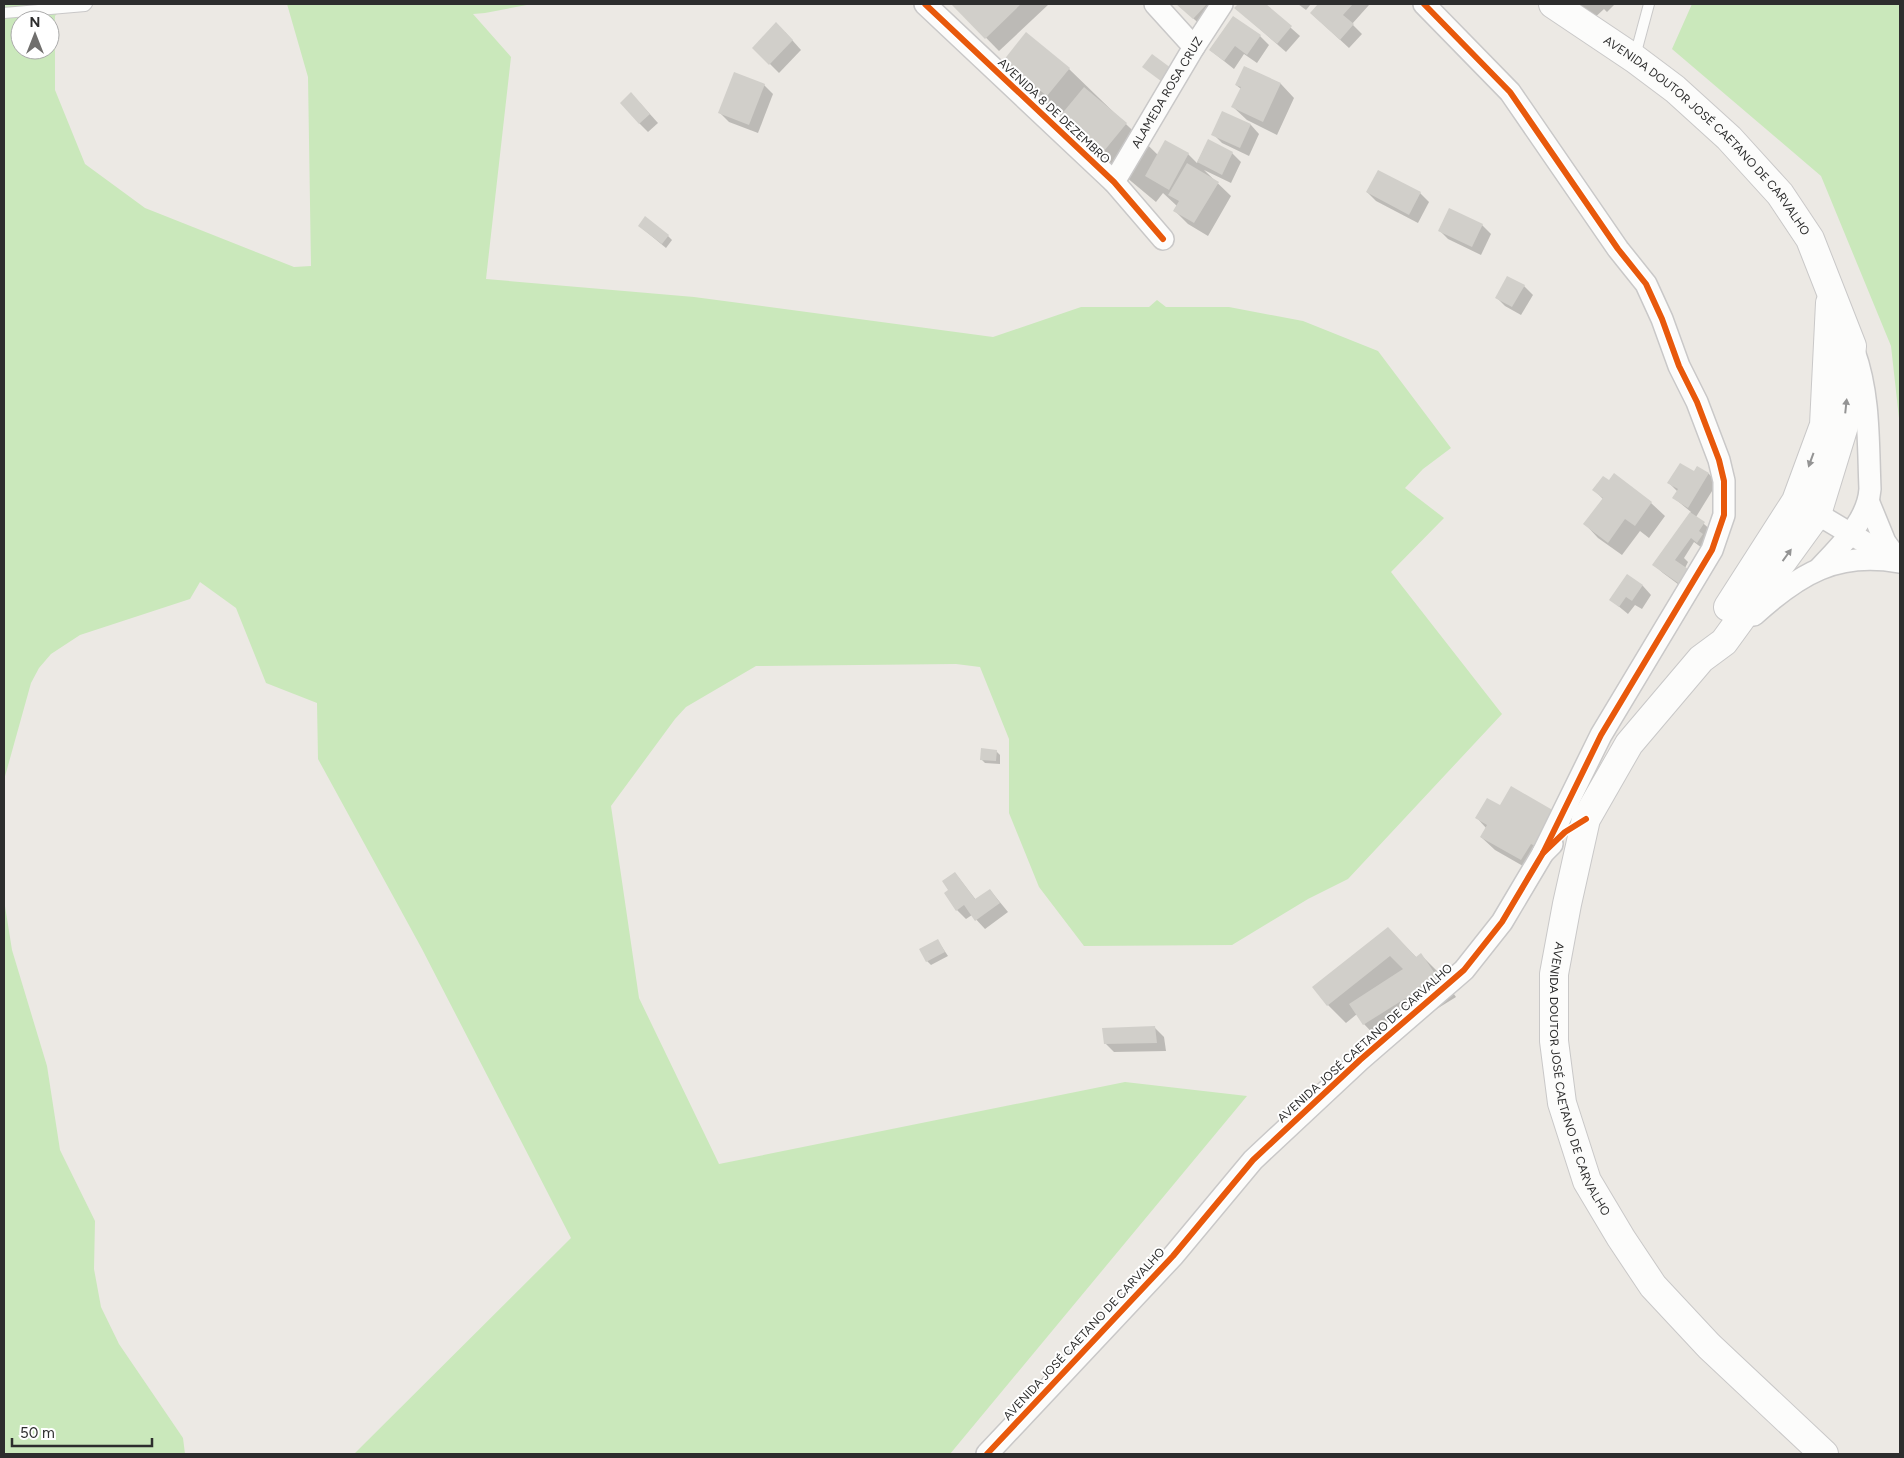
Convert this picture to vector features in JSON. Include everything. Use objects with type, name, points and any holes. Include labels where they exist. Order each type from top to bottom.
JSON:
[{"type":"main road","name":"AVENIDA DOUTOR JOSÉ CAETANO DE CARVALHO","points":[[1553,4],[1635,59],[1675,90],[1729,138],[1780,194],[1810,238],[1852,346],[1844,426],[1806,508],[1724,642],[1701,659],[1629,744],[1586,819],[1554,974],[1554,1041],[1562,1104],[1587,1181],[1621,1238],[1653,1286],[1709,1346],[1824,1454]]},
{"type":"main road","name":"AVENIDA DOUTOR JOSÉ CAETANO DE CARVALHO","points":[[1701,659],[1709,636],[1806,508],[1824,425],[1831,291]]},
{"type":"street","name":"AVENIDA 8 DE DEZEMBRO","points":[[925,4],[1114,182],[1163,239]]},
{"type":"street","points":[[1155,4],[1194,47]]},
{"type":"street","name":"ALAMEDA ROSA CRUZ","points":[[1114,182],[1194,47],[1222,4]]},
{"type":"street","points":[[1424,4],[1510,92],[1618,249],[1646,284],[1662,319],[1679,366],[1697,402],[1719,460],[1724,481],[1724,515],[1712,550],[1601,734],[1543,853]]},
{"type":"street","points":[[1852,346],[1860,367],[1865,397],[1869,502],[1885,542],[1900,562]]},
{"type":"street","points":[[1819,569],[1850,534],[1869,502]]},
{"type":"street","points":[[1806,508],[1900,562]]},
{"type":"street","points":[[1724,642],[1776,594],[1793,582],[1819,569],[1855,560],[1878,558],[1900,562]]},
{"type":"street","name":"AVENIDA JOSÉ CAETANO DE CARVALHO","points":[[987,1454],[1173,1256],[1253,1160],[1360,1060],[1464,970],[1502,922],[1543,853],[1564,832],[1586,819]]},
{"type":"lane","points":[[4,13],[85,6],[87,4]]},
{"type":"lane","points":[[1635,59],[1649,4]]},
{"type":"green space","points":[[4,4],[66,4],[60,11],[10,10],[10,60],[55,60],[55,90],[85,164],[145,208],[294,267],[311,266],[308,77],[287,4],[532,4],[473,14],[511,57],[486,279],[694,297],[993,337],[1081,307],[1149,307],[1157,300],[1166,307],[1229,307],[1303,321],[1378,351],[1451,448],[1423,469],[1405,488],[1444,518],[1391,572],[1502,714],[1348,879],[1308,899],[1232,945],[1084,946],[1039,887],[1009,813],[1009,739],[980,667],[956,664],[756,666],[686,707],[675,719],[611,806],[639,998],[719,1164],[1125,1082],[1247,1096],[950,1454],[354,1454],[571,1238],[422,949],[318,759],[317,703],[266,683],[236,608],[200,582],[190,599],[80,635],[51,654],[39,668],[31,683],[4,780]]},
{"type":"green space","points":[[1692,4],[1900,4],[1900,427],[1891,346],[1821,176],[1672,49]]},
{"type":"green space","points":[[4,887],[12,950],[47,1066],[60,1150],[95,1221],[94,1269],[101,1307],[119,1344],[183,1438],[185,1454],[4,1454]]},
{"type":"building","points":[[951,4],[1021,4],[985,39]]},
{"type":"building","points":[[1176,4],[1207,4],[1193,19]]},
{"type":"building","points":[[1238,4],[1266,4],[1292,26],[1277,44],[1234,8]]},
{"type":"building","points":[[1318,4],[1353,4],[1343,15],[1354,24],[1340,40],[1310,13]]},
{"type":"building","points":[[1233,16],[1261,35],[1247,55],[1235,46],[1224,61],[1209,50]]},
{"type":"building","points":[[776,22],[793,40],[769,65],[752,48]]},
{"type":"building","points":[[1026,32],[1070,68],[1047,96],[1003,61]]},
{"type":"building","points":[[1152,54],[1175,71],[1165,84],[1142,67]]},
{"type":"building","points":[[1244,66],[1281,83],[1263,122],[1231,107],[1241,87],[1235,85]]},
{"type":"building","points":[[734,72],[765,84],[749,125],[718,113]]},
{"type":"building","points":[[1084,87],[1127,123],[1104,151],[1060,116]]},
{"type":"building","points":[[631,92],[650,114],[639,124],[620,103]]},
{"type":"building","points":[[1222,111],[1251,124],[1240,148],[1211,135]]},
{"type":"building","points":[[1208,139],[1233,152],[1222,175],[1197,162]]},
{"type":"building","points":[[1165,140],[1189,153],[1169,190],[1145,176]]},
{"type":"building","points":[[1187,163],[1219,182],[1194,223],[1173,211],[1179,201],[1168,195]]},
{"type":"building","points":[[1378,170],[1421,192],[1409,215],[1366,192]]},
{"type":"building","points":[[1449,208],[1483,224],[1472,247],[1438,231]]},
{"type":"building","points":[[645,216],[669,235],[662,244],[638,226]]},
{"type":"building","points":[[1507,276],[1525,285],[1512,307],[1495,298]]},
{"type":"building","points":[[1680,463],[1694,471],[1697,466],[1709,473],[1688,508],[1672,498],[1678,489],[1667,483]]},
{"type":"building","points":[[1614,473],[1652,502],[1635,526],[1625,519],[1608,543],[1583,524],[1603,498],[1592,490],[1603,476],[1609,480]]},
{"type":"building","points":[[1690,512],[1705,522],[1699,531],[1703,534],[1697,543],[1691,538],[1675,560],[1691,571],[1681,585],[1652,565]]},
{"type":"building","points":[[1627,574],[1643,585],[1632,601],[1626,597],[1619,607],[1609,600]]},
{"type":"building","points":[[981,748],[997,750],[996,761],[980,760]]},
{"type":"building","points":[[1511,786],[1556,812],[1537,847],[1531,844],[1521,860],[1480,837],[1487,825],[1475,818],[1487,798],[1500,805]]},
{"type":"building","points":[[955,872],[975,899],[990,889],[1000,903],[975,921],[964,905],[956,911],[944,893],[948,890],[942,881]]},
{"type":"building","points":[[1388,927],[1416,957],[1421,953],[1438,978],[1363,1025],[1349,1004],[1403,969],[1390,956],[1327,1006],[1312,987]]},
{"type":"building","points":[[938,939],[945,952],[926,962],[919,949]]},
{"type":"building","points":[[1155,1026],[1157,1043],[1104,1044],[1102,1028]]},
{"type":"cycle path","points":[[925,4],[1114,182],[1163,239]]},
{"type":"cycle path","points":[[1424,4],[1510,92],[1618,249],[1646,284],[1662,319],[1679,366],[1697,402],[1719,460],[1724,481],[1724,515],[1712,550],[1601,735],[1543,853]]},
{"type":"cycle path","points":[[987,1454],[1173,1256],[1253,1160],[1360,1060],[1464,970],[1502,922],[1543,853],[1565,832],[1586,819]]}]
